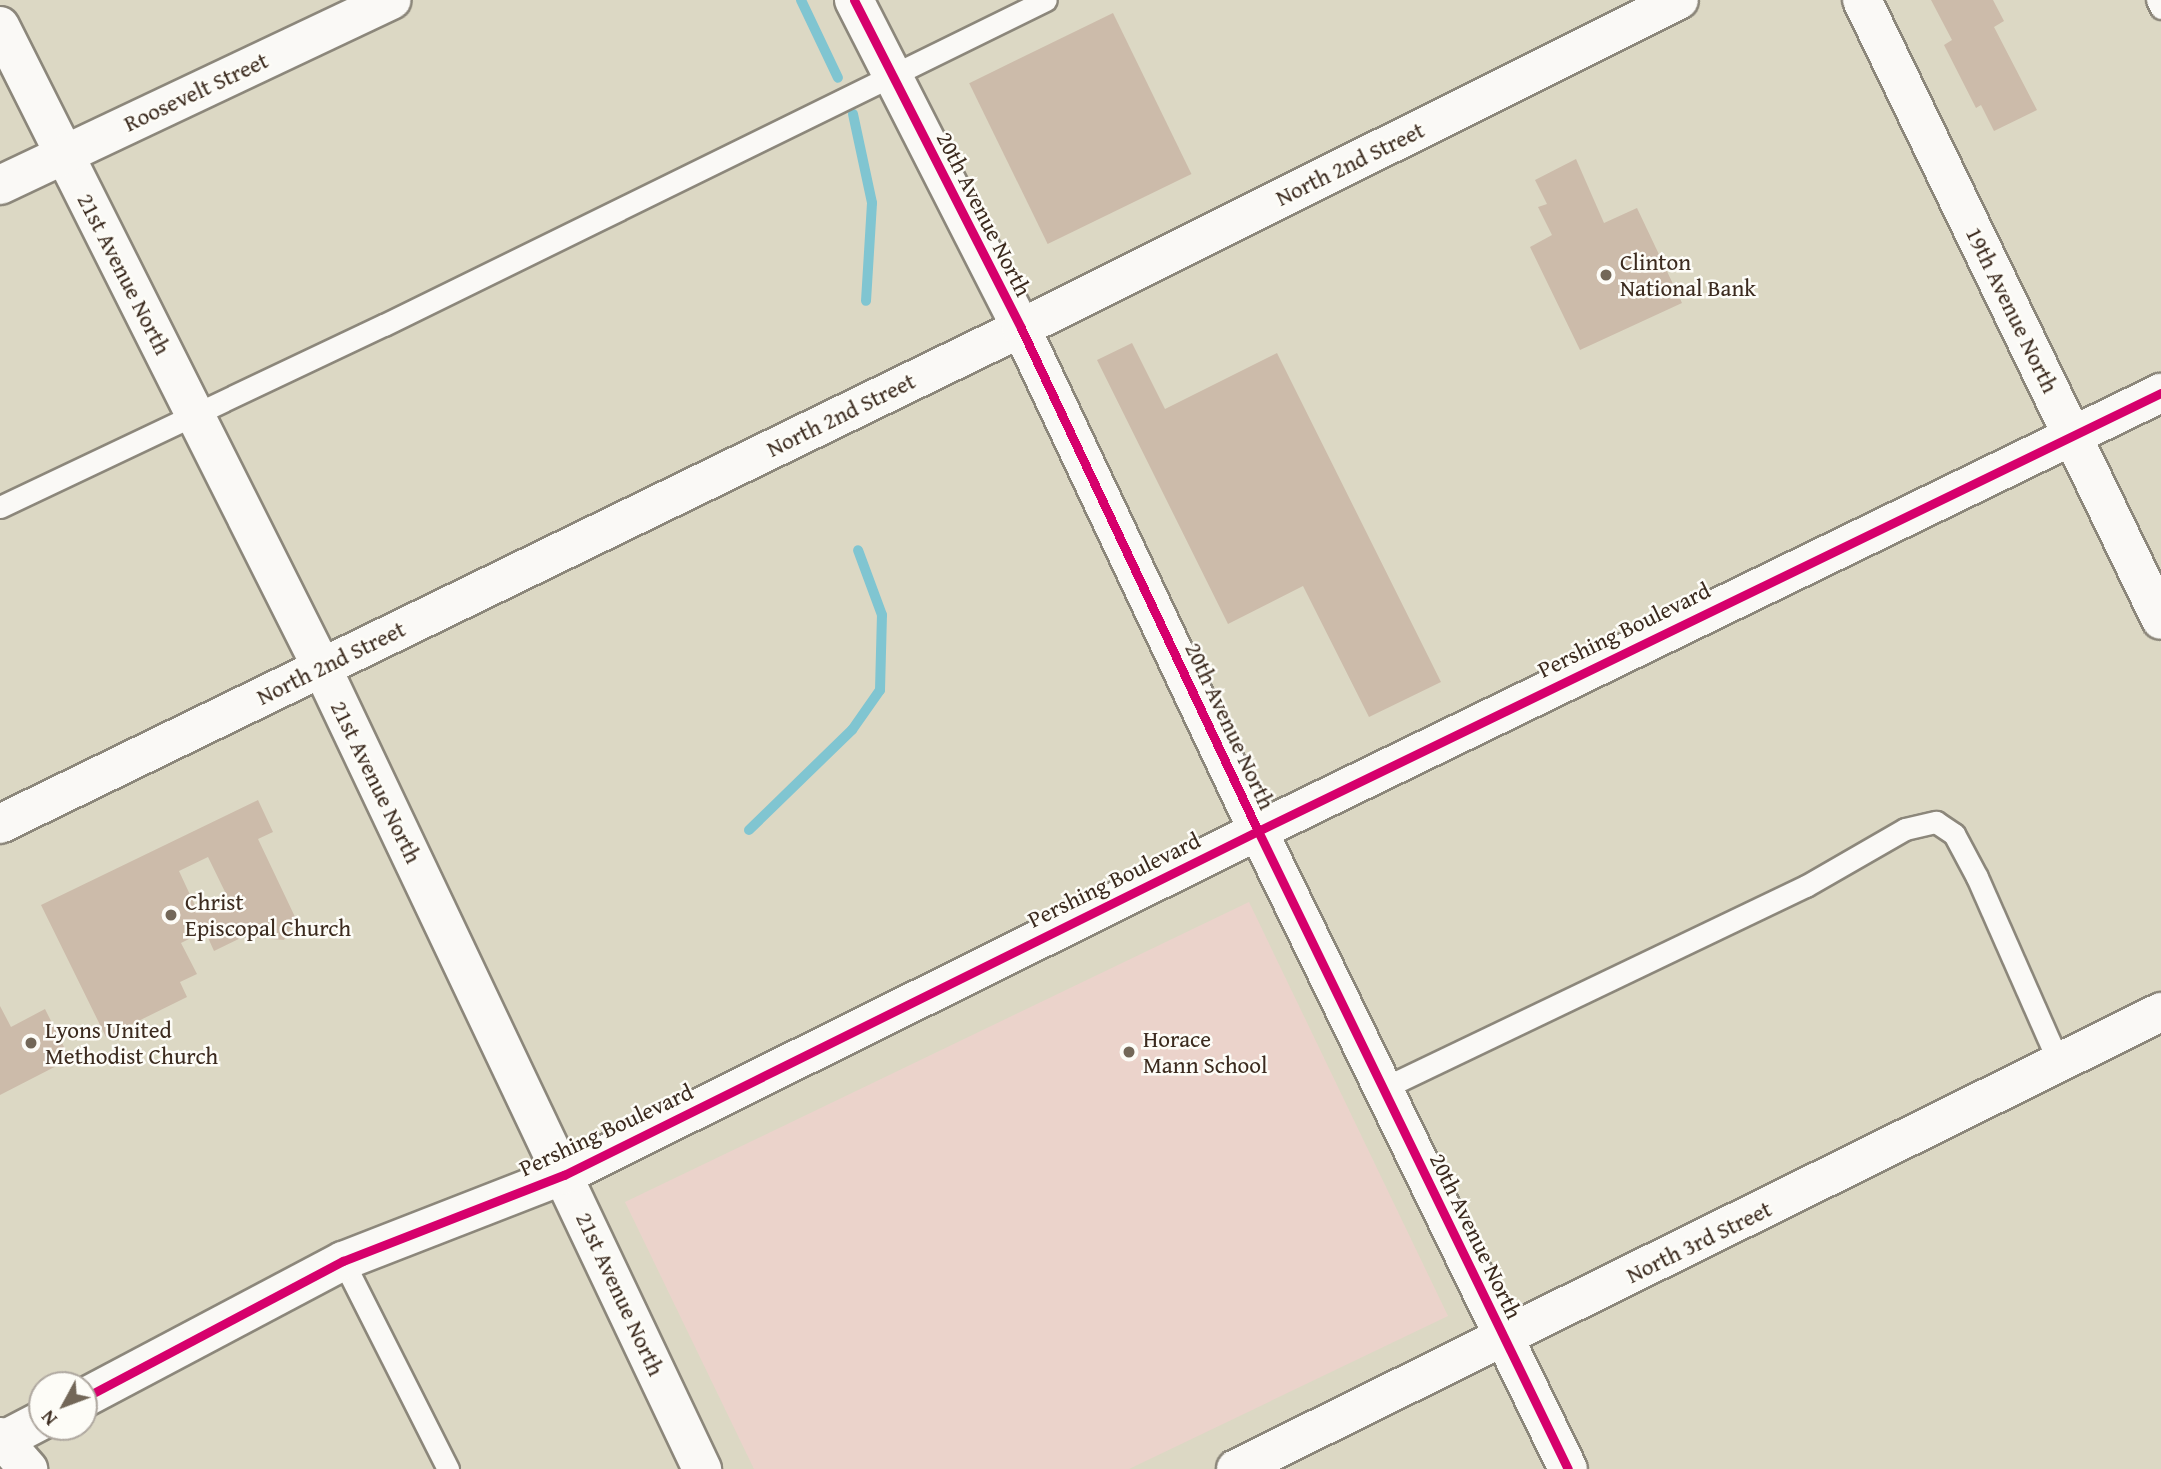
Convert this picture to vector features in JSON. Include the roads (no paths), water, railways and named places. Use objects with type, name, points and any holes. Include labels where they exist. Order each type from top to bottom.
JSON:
[{"type":"street","name":"Roosevelt Street","points":[[0,185],[392,0]]},
{"type":"street","name":"20th Avenue North","points":[[854,0],[1021,328],[1258,831],[1569,1469]]},
{"type":"street","name":"North 2nd Street","points":[[0,824],[1021,328],[1679,0]]},
{"type":"street","name":"19th Avenue North","points":[[1862,0],[2161,620]]},
{"type":"street","name":"21st Avenue North","points":[[0,26],[322,668],[702,1469]]},
{"type":"street","name":"Pershing Boulevard","points":[[98,1391],[343,1261],[564,1175],[1258,831],[2071,433],[2161,393]]},
{"type":"street","name":"North 3rd Street","points":[[1236,1469],[1506,1338],[2161,1012]]},
{"type":"street","points":[[28,1427],[1,1440],[28,1469]]},
{"type":"lane","points":[[0,507],[196,416],[1046,0]]},
{"type":"lane","points":[[2157,0],[2161,8]]},
{"type":"lane","points":[[1382,1089],[1806,886],[1905,829],[1937,822],[1954,834],[1977,877],[2059,1063]]},
{"type":"lane","points":[[343,1261],[448,1469]]},
{"type":"waterway","points":[[801,0],[838,78]]},
{"type":"waterway","points":[[853,114],[872,203],[866,301]]},
{"type":"waterway","points":[[749,830],[852,730],[880,690],[882,615],[858,550]]},
{"type":"place","name":"Clinton National Bank","points":[[1606,275]]},
{"type":"place","name":"Christ Episcopal Church","points":[[171,915]]},
{"type":"place","name":"Lyons United Methodist Church","points":[[31,1043]]},
{"type":"place","name":"Horace Mann School","points":[[1129,1052]]}]
